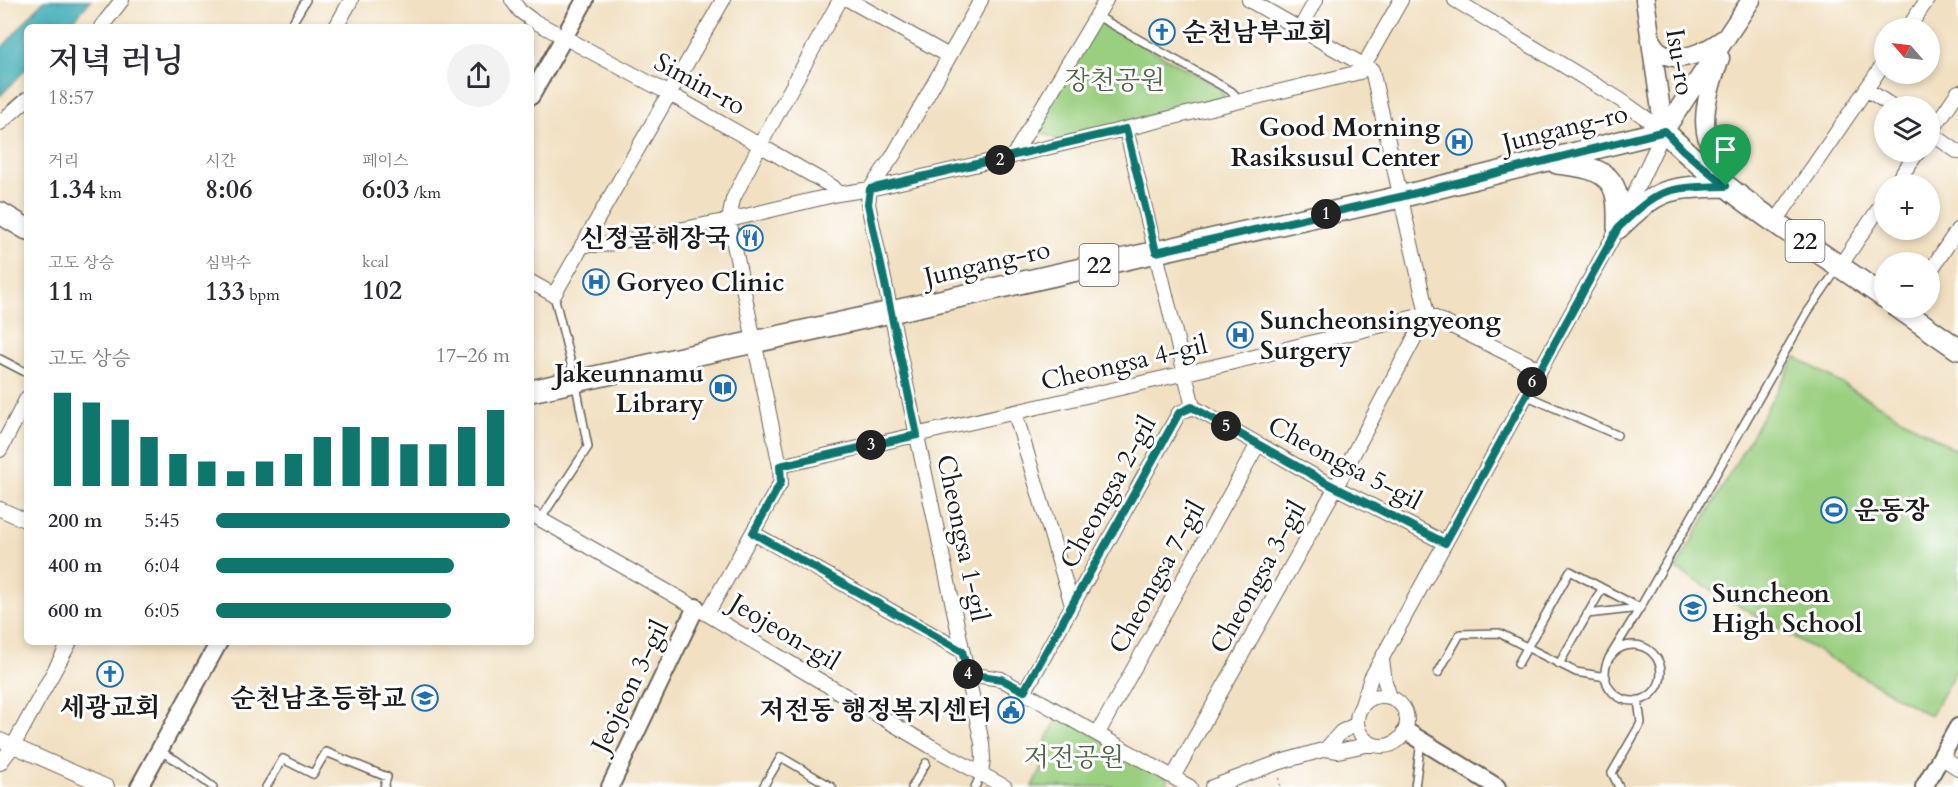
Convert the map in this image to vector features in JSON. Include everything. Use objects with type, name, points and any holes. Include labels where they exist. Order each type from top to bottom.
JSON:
[{"type":"main road","name":"Isu-ro","points":[[1645,0],[1665,131]]},
{"type":"main road","points":[[1665,131],[1751,0]]},
{"type":"main road","points":[[1650,40],[1665,55],[1677,56],[1702,52],[1727,36]]},
{"type":"main road","points":[[1618,228],[1641,205],[1659,193],[1682,187],[1726,186],[1708,138],[1706,117],[1712,81],[1727,36]]},
{"type":"main road","name":"Jungang-ro","points":[[534,390],[1400,197],[1665,131]]},
{"type":"main road","name":"22","points":[[1665,131],[1683,150],[1726,186],[1874,290]]},
{"type":"main road","points":[[1544,161],[1590,167],[1609,180],[1616,193],[1618,228]]},
{"type":"main road","points":[[0,213],[24,227]]},
{"type":"main road","points":[[1915,318],[1958,349]]},
{"type":"street","points":[[103,24],[122,0]]},
{"type":"street","points":[[338,24],[351,0]]},
{"type":"street","name":"Simin-ro","points":[[513,0],[520,11],[532,20],[670,94],[833,187],[838,194]]},
{"type":"street","points":[[534,91],[585,0]]},
{"type":"street","points":[[534,284],[554,295],[723,0]]},
{"type":"street","points":[[729,220],[733,199],[840,0]]},
{"type":"street","points":[[849,0],[949,56]]},
{"type":"street","points":[[870,189],[893,156],[981,0]]},
{"type":"street","points":[[1013,156],[1106,0]]},
{"type":"street","points":[[1249,0],[1372,70],[1427,314],[1539,369]]},
{"type":"street","points":[[1300,29],[1316,0]]},
{"type":"street","points":[[582,245],[603,245],[870,189],[1360,72],[1401,0]]},
{"type":"street","points":[[1371,744],[1364,739],[1357,724],[1371,678],[1618,228],[1665,131],[1619,99],[1455,0]]},
{"type":"street","points":[[1915,18],[1927,0]]},
{"type":"street","points":[[1776,221],[1874,77]]},
{"type":"street","points":[[1866,89],[1877,96]]},
{"type":"street","points":[[1940,117],[1958,92]]},
{"type":"street","points":[[0,123],[24,102]]},
{"type":"street","name":"Cheongsa 2-gil","points":[[1024,691],[1179,413],[1192,407],[1126,129]]},
{"type":"street","points":[[1940,140],[1958,152]]},
{"type":"street","name":"Cheongsa 1-gil","points":[[870,189],[868,204],[982,743],[981,774]]},
{"type":"street","points":[[1840,266],[1874,216]]},
{"type":"street","name":"Jeojeon 3-gil","points":[[610,787],[701,610],[753,533],[781,482],[780,466],[729,220]]},
{"type":"street","points":[[1940,256],[1958,229]]},
{"type":"street","name":"Cheongsa 4-gil","points":[[780,466],[1183,374],[1427,314]]},
{"type":"street","name":"Cheongsa 3-gil","points":[[1173,777],[1336,487],[1427,314]]},
{"type":"street","points":[[0,450],[24,404]]},
{"type":"street","name":"Cheongsa 5-gil","points":[[1192,407],[1336,487],[1445,543]]},
{"type":"street","name":"Cheongsa 2-gil","points":[[1015,413],[1072,605]]},
{"type":"street","name":"Cheongsa 7-gil","points":[[1098,734],[1258,444]]},
{"type":"street","points":[[0,509],[24,520]]},
{"type":"street","name":"Jeojeon-gil","points":[[535,517],[701,610],[1005,787]]},
{"type":"street","points":[[753,533],[962,651]]},
{"type":"street","points":[[0,763],[7,743],[68,645]]},
{"type":"street","points":[[139,787],[217,645]]},
{"type":"street","points":[[1382,660],[1390,697]]},
{"type":"street","points":[[968,674],[1001,679],[1190,787]]},
{"type":"street","points":[[1326,748],[1338,751],[1371,744],[1387,746],[1401,738],[1406,731],[1407,715],[1398,701],[1390,697],[1374,697],[1361,708]]},
{"type":"street","points":[[1212,787],[1326,748],[1341,732],[1357,724]]},
{"type":"street","points":[[1924,787],[1958,727]]},
{"type":"street","points":[[1406,731],[1497,787]]},
{"type":"street","points":[[7,743],[107,787]]},
{"type":"street","points":[[1941,757],[1958,768]]},
{"type":"lane","points":[[292,24],[306,0]]},
{"type":"lane","points":[[1096,16],[1231,91],[1241,101]]},
{"type":"lane","points":[[1609,658],[1621,648],[1629,645],[1644,647],[1657,657],[1661,680],[1652,693],[1638,700],[1631,700],[1617,696],[1612,691],[1605,671],[1609,658],[1640,608],[1807,313],[1840,266]]},
{"type":"lane","name":"Jeojeon-gil","points":[[535,517],[588,447],[575,380],[554,295]]},
{"type":"lane","points":[[0,359],[24,371]]},
{"type":"lane","points":[[1525,395],[1617,435]]},
{"type":"lane","points":[[1518,664],[1570,571],[1640,608]]},
{"type":"lane","points":[[1559,664],[1602,589]]},
{"type":"lane","points":[[1587,614],[1640,608]]},
{"type":"lane","points":[[1438,673],[1460,634],[1499,633],[1576,672],[1606,677]]},
{"type":"lane","points":[[1619,787],[1612,773],[1641,723],[1638,700]]},
{"type":"lane","points":[[1415,787],[1421,741]]},
{"type":"lane","points":[[159,751],[176,760],[213,787]]},
{"type":"lane","points":[[266,787],[282,759],[313,774],[326,752],[387,777],[384,787]]},
{"type":"lane","points":[[764,787],[781,757],[832,787]]},
{"type":"lane","points":[[912,787],[926,763]]},
{"type":"lane","points":[[975,787],[981,774]]},
{"type":"green space","name":"장천공원","points":[[1098,20],[1220,88],[1224,97],[1058,140],[1036,130]]},
{"type":"green space","name":"운동장","points":[[1796,357],[1958,451],[1958,667],[1930,716],[1676,569]]},
{"type":"green space","name":"저전공원","points":[[1059,715],[1168,778],[1166,787],[1032,787],[1044,764],[1041,751]]},
{"type":"water","points":[[44,0],[91,0],[71,24],[24,24],[24,71],[0,96],[0,50]]},
{"type":"place","name":"순천남부교회","points":[[1162,32]]},
{"type":"place","name":"Good Morning Rasiksusul Center","points":[[1459,142]]},
{"type":"place","name":"신정골해장국","points":[[750,238]]},
{"type":"place","name":"Goryeo Clinic","points":[[596,282]]},
{"type":"place","name":"Suncheonsingyeong Surgery","points":[[1240,335]]},
{"type":"place","name":"Jakeunnamu Library","points":[[723,388]]},
{"type":"place","name":"운동장","points":[[1834,510]]},
{"type":"place","name":"Suncheon High School","points":[[1693,608]]},
{"type":"place","name":"세광교회","points":[[110,674]]},
{"type":"place","name":"순천남초등학교","points":[[425,698]]},
{"type":"place","name":"저전동 행정복지센터","points":[[1011,710]]},
{"type":"route","points":[[1126,129],[1156,252],[1400,197],[1665,131],[1683,150],[1726,186],[1682,187],[1659,193],[1641,205],[1618,228],[1445,543],[1325,482],[1192,407],[1179,413],[1024,691],[1001,679],[968,674],[962,651],[753,533],[781,482],[780,466],[917,435],[868,204],[870,189],[1126,129]]}]
